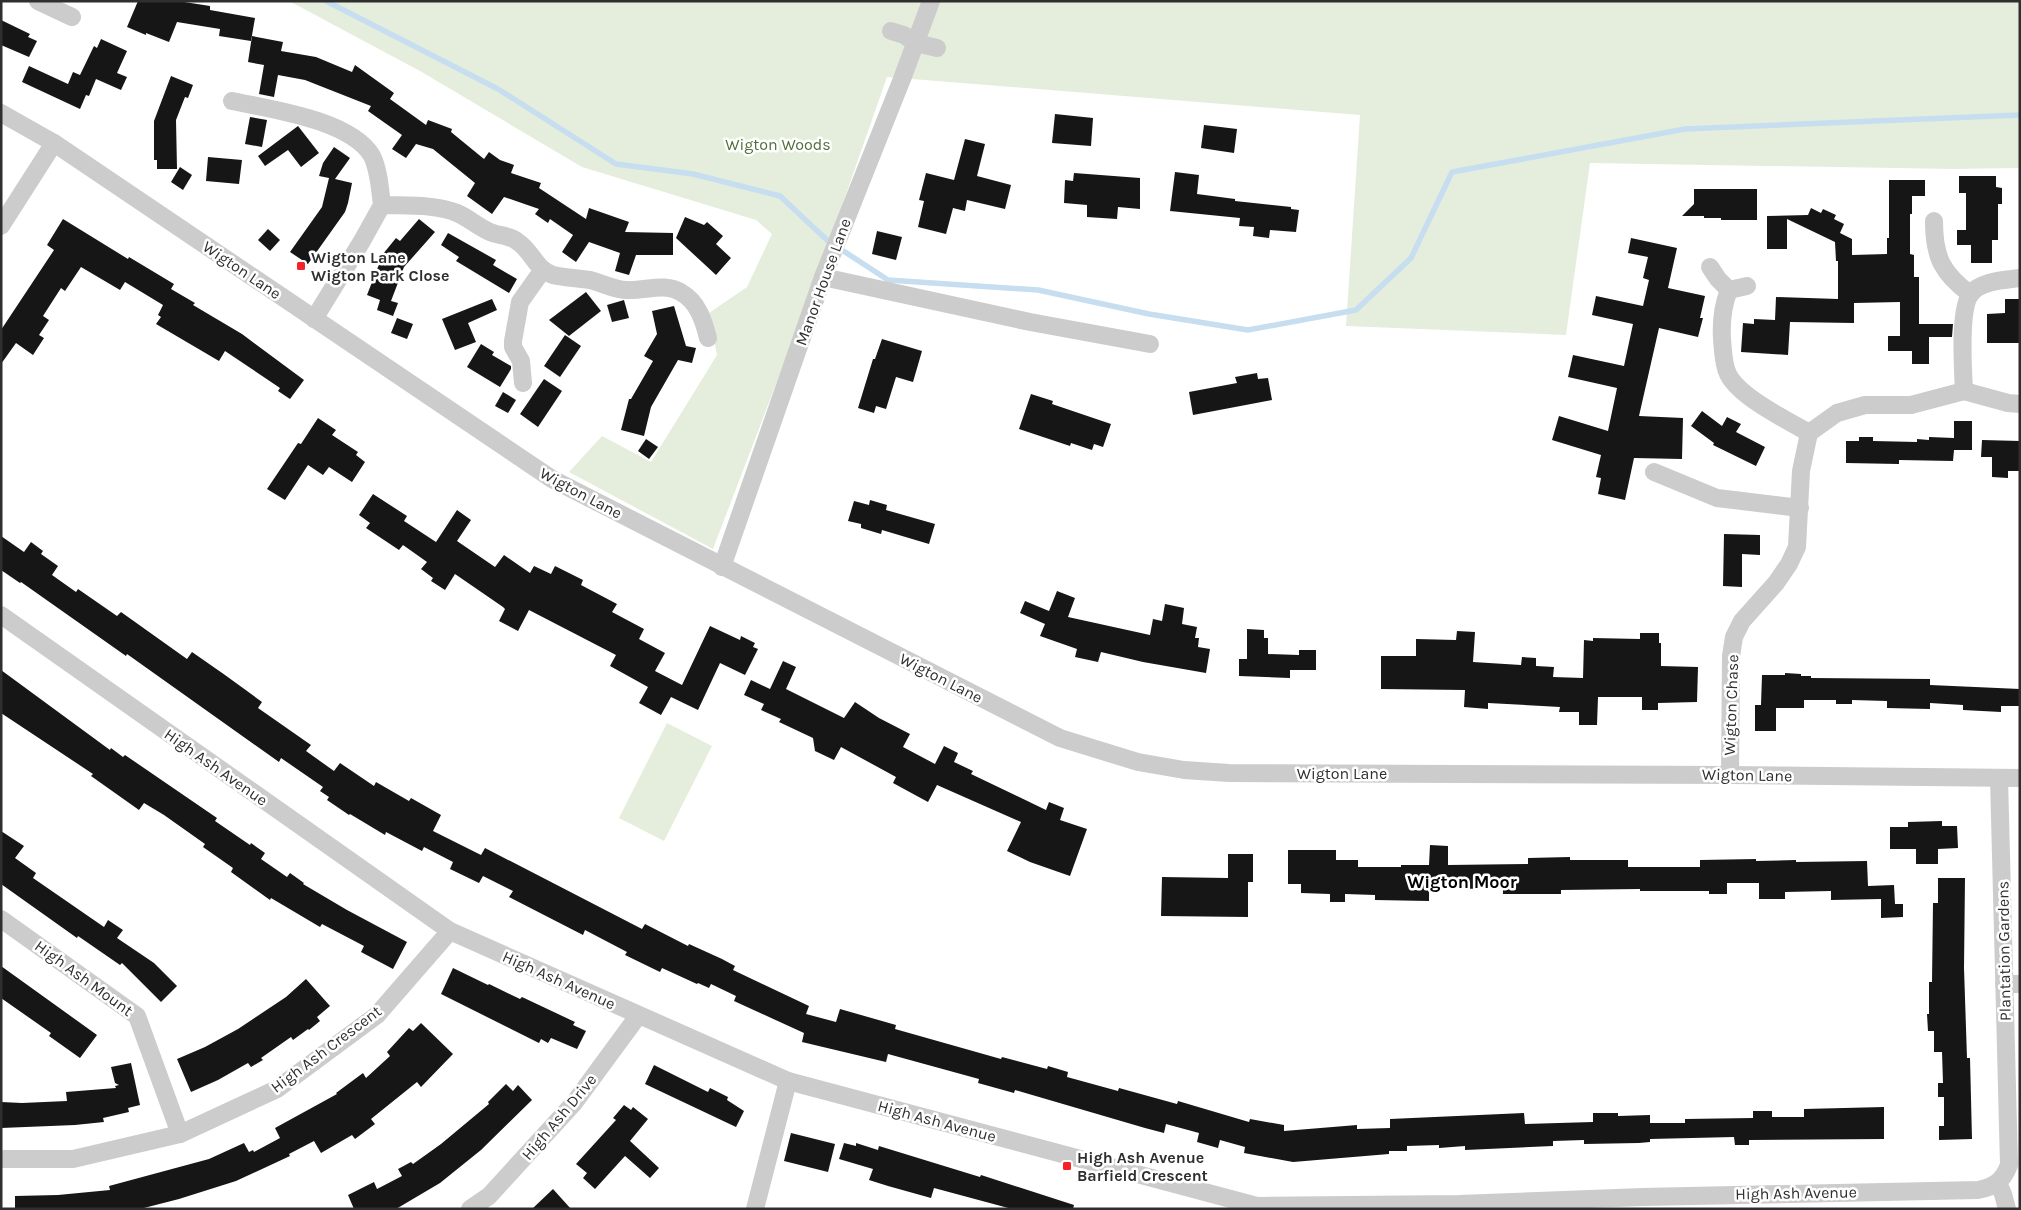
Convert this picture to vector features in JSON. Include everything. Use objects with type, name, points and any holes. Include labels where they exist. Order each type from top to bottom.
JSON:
[{"type":"street","points":[[38,1],[72,17]]},
{"type":"street","name":"Manor House Lane","points":[[722,566],[823,277],[931,1]]},
{"type":"street","points":[[891,31],[904,35],[916,43],[937,48]]},
{"type":"street","points":[[232,101],[290,112],[342,130],[361,142],[372,157],[382,205],[314,319]]},
{"type":"street","name":"Wigton Lane","points":[[1,113],[54,143],[552,479],[1060,738],[1138,762],[1184,770],[1229,773],[2020,778]]},
{"type":"street","points":[[1,226],[54,143]]},
{"type":"street","points":[[382,205],[437,207],[458,214],[484,229],[513,238],[525,246],[542,271],[553,275],[589,280],[625,290],[662,286],[673,288],[684,294],[695,305],[704,321],[708,338]]},
{"type":"street","points":[[1934,221],[1934,242],[1938,258],[1945,271],[1957,285],[1970,294]]},
{"type":"street","points":[[1710,266],[1718,279],[1729,290]]},
{"type":"street","points":[[523,383],[521,361],[513,347],[520,302],[542,271]]},
{"type":"street","points":[[823,277],[1030,322],[1150,344]]},
{"type":"street","points":[[1964,391],[1964,330],[1967,302],[1970,294],[1977,288],[1997,281],[2020,278]]},
{"type":"street","points":[[1729,290],[1747,286]]},
{"type":"street","points":[[1729,290],[1725,301],[1722,328],[1724,355],[1728,374],[1748,395],[1809,433],[1837,413],[1865,405],[1911,405],[1964,391],[2008,403],[2020,404]]},
{"type":"street","name":"Wigton Chase","points":[[1730,775],[1731,656],[1734,637],[1742,621],[1776,583],[1789,564],[1797,547],[1801,471],[1809,433]]},
{"type":"street","points":[[1654,472],[1717,498],[1800,508]]},
{"type":"street","name":"High Ash Avenue","points":[[1,615],[450,931],[788,1081],[1257,1206],[1459,1206],[1825,1201],[1978,1190],[1998,1183]]},
{"type":"street","name":"Plantation Gardens","points":[[1998,1183],[2005,1175],[2009,1165],[2012,984],[1999,778]]},
{"type":"street","name":"High Ash Mount","points":[[1,919],[138,1016],[180,1134]]},
{"type":"street","name":"High Ash Crescent","points":[[1,1159],[73,1159],[180,1134],[277,1089],[377,1015],[450,931]]},
{"type":"street","name":"High Ash Drive","points":[[470,1209],[489,1196],[574,1103],[638,1016]]},
{"type":"street","points":[[755,1209],[788,1081]]},
{"type":"street","points":[[1998,1183],[2003,1194],[2006,1209]]},
{"type":"green space","name":"Wigton Woods","points":[[289,1],[2020,1],[2020,168],[1953,169],[1590,163],[1566,335],[1346,326],[1360,115],[887,77],[818,274],[713,549],[569,472],[602,436],[651,462],[717,355],[709,313],[747,287],[772,234],[756,220],[582,167],[420,71]]},
{"type":"green space","points":[[667,723],[712,746],[664,841],[619,818]]},
{"type":"building","points":[[138,1],[178,1],[210,6],[210,10],[255,18],[251,41],[219,36],[220,29],[177,22],[169,42],[146,33],[146,35],[127,27]]},
{"type":"building","points":[[1,20],[30,34],[28,37],[37,41],[29,57],[1,45]]},
{"type":"building","points":[[252,36],[283,42],[281,51],[316,57],[352,72],[355,65],[394,93],[390,99],[426,125],[428,120],[452,129],[451,132],[484,159],[489,152],[500,160],[514,165],[511,173],[541,183],[539,188],[586,219],[589,208],[629,222],[625,232],[673,233],[673,255],[636,255],[629,275],[615,271],[620,253],[589,242],[576,262],[562,252],[573,235],[550,219],[548,223],[535,214],[539,209],[504,197],[492,214],[467,196],[475,183],[433,149],[416,144],[406,158],[392,149],[402,135],[368,111],[371,106],[305,80],[278,75],[274,97],[259,94],[264,65],[248,62]]},
{"type":"building","points":[[101,39],[127,51],[117,73],[127,77],[121,90],[96,79],[89,96],[86,95],[80,109],[22,82],[29,66],[68,84],[73,72],[80,75],[94,46],[97,48]]},
{"type":"building","points":[[171,76],[193,85],[188,98],[185,97],[176,120],[177,169],[157,169],[157,160],[154,160],[154,121]]},
{"type":"building","points":[[1055,114],[1093,118],[1091,146],[1052,143]]},
{"type":"building","points":[[250,117],[267,120],[262,147],[245,144]]},
{"type":"building","points":[[1204,125],[1237,129],[1234,153],[1201,148]]},
{"type":"building","points":[[298,126],[319,153],[301,167],[288,150],[265,166],[258,156]]},
{"type":"building","points":[[965,139],[985,144],[977,176],[1011,185],[1005,209],[967,200],[965,211],[953,208],[946,234],[918,227],[924,201],[919,200],[926,173],[954,180]]},
{"type":"building","points":[[334,147],[350,158],[335,179],[352,183],[348,203],[345,212],[308,264],[290,252],[322,207],[329,178],[319,176],[323,163]]},
{"type":"building","points":[[208,157],[242,160],[239,184],[206,181]]},
{"type":"building","points":[[180,167],[192,175],[183,190],[171,182]]},
{"type":"building","points":[[1175,172],[1199,175],[1197,194],[1235,199],[1235,201],[1291,207],[1291,209],[1299,210],[1296,232],[1270,230],[1269,238],[1253,236],[1254,227],[1239,226],[1240,218],[1170,211]]},
{"type":"building","points":[[1074,173],[1140,178],[1140,209],[1118,207],[1117,219],[1087,217],[1087,205],[1064,203],[1065,180],[1073,181]]},
{"type":"building","points":[[1959,176],[1996,176],[1996,187],[2002,188],[2002,204],[1998,204],[1998,240],[1992,240],[1992,263],[1971,263],[1971,245],[1957,245],[1957,230],[1966,230],[1966,193],[1959,193]]},
{"type":"building","points":[[1889,180],[1925,180],[1925,196],[1912,196],[1912,214],[1910,214],[1910,254],[1914,255],[1914,277],[1919,277],[1919,324],[1953,324],[1952,337],[1929,337],[1929,364],[1912,364],[1912,351],[1888,351],[1888,336],[1900,336],[1900,302],[1854,303],[1854,323],[1790,322],[1788,355],[1741,352],[1743,323],[1754,324],[1754,319],[1775,320],[1776,297],[1838,299],[1838,261],[1836,261],[1835,242],[1787,219],[1787,249],[1767,249],[1767,216],[1808,215],[1811,208],[1821,213],[1823,209],[1836,215],[1834,219],[1844,224],[1840,233],[1852,239],[1852,255],[1887,254],[1887,238],[1889,238]]},
{"type":"building","points":[[1694,189],[1757,189],[1757,220],[1721,220],[1721,218],[1704,218],[1704,216],[1682,216],[1694,204]]},
{"type":"building","points":[[685,217],[704,225],[707,222],[723,236],[716,244],[731,258],[716,275],[676,238]]},
{"type":"building","points":[[63,219],[128,259],[129,257],[174,284],[171,289],[195,303],[193,305],[242,334],[304,380],[290,399],[278,391],[280,388],[225,351],[219,361],[156,324],[161,317],[158,315],[163,305],[125,282],[120,290],[81,267],[65,291],[61,288],[43,316],[49,320],[39,335],[44,338],[33,355],[16,343],[1,364],[1,330],[54,250],[47,245]]},
{"type":"building","points":[[419,219],[435,232],[404,267],[391,301],[398,303],[393,316],[377,310],[380,300],[367,295],[383,254],[396,238],[400,241]]},
{"type":"building","points":[[268,229],[280,240],[270,251],[258,240]]},
{"type":"building","points":[[877,231],[902,237],[896,260],[872,254]]},
{"type":"building","points":[[448,233],[496,260],[493,265],[517,279],[509,293],[456,261],[459,257],[441,245]]},
{"type":"building","points":[[1631,238],[1677,248],[1668,288],[1705,296],[1700,318],[1703,318],[1698,337],[1659,328],[1639,416],[1683,418],[1682,459],[1634,458],[1625,500],[1598,494],[1601,478],[1596,477],[1601,455],[1552,440],[1559,416],[1608,431],[1617,388],[1568,377],[1573,355],[1624,366],[1633,324],[1592,315],[1596,296],[1643,306],[1649,280],[1643,278],[1648,257],[1628,253]]},
{"type":"building","points":[[586,292],[601,311],[569,336],[549,320]]},
{"type":"building","points":[[492,299],[497,310],[468,323],[476,342],[455,350],[442,319]]},
{"type":"building","points":[[2005,299],[2020,299],[2020,343],[1987,343],[1987,314],[2005,313]]},
{"type":"building","points":[[624,300],[629,318],[612,322],[607,305]]},
{"type":"building","points":[[674,306],[686,346],[696,348],[692,363],[678,360],[651,407],[644,436],[621,430],[629,399],[631,399],[653,361],[644,356],[657,334],[652,311]]},
{"type":"building","points":[[397,318],[413,324],[407,339],[391,333]]},
{"type":"building","points":[[565,335],[581,346],[560,377],[544,366]]},
{"type":"building","points":[[882,339],[922,351],[913,382],[896,377],[886,409],[876,406],[874,413],[858,408],[873,359],[875,359]]},
{"type":"building","points":[[481,344],[494,352],[492,355],[511,366],[500,387],[467,367]]},
{"type":"building","points":[[1257,373],[1258,379],[1268,378],[1272,400],[1193,415],[1189,392],[1237,383],[1235,377]]},
{"type":"building","points":[[544,379],[562,391],[538,427],[520,414]]},
{"type":"building","points":[[503,392],[516,400],[508,413],[495,406]]},
{"type":"building","points":[[1031,394],[1053,401],[1052,404],[1111,424],[1103,447],[1094,444],[1092,450],[1071,443],[1070,446],[1019,429]]},
{"type":"building","points":[[1702,411],[1722,426],[1727,417],[1741,424],[1736,432],[1765,447],[1756,466],[1713,445],[1714,443],[1691,426]]},
{"type":"building","points":[[318,418],[336,430],[332,435],[358,452],[356,455],[365,462],[352,482],[329,467],[323,475],[308,465],[285,500],[267,489],[298,443],[301,444]]},
{"type":"building","points":[[1954,421],[1972,421],[1972,450],[1954,450],[1953,461],[1899,460],[1899,464],[1846,463],[1846,441],[1859,441],[1859,437],[1873,437],[1873,441],[1917,442],[1917,439],[1929,440],[1929,437],[1954,438]]},
{"type":"building","points":[[646,439],[658,447],[649,459],[638,451]]},
{"type":"building","points":[[1982,440],[2020,441],[2020,471],[2008,471],[2008,478],[1992,477],[1992,457],[1981,457]]},
{"type":"building","points":[[373,494],[407,516],[404,521],[436,542],[457,510],[471,520],[457,541],[495,567],[504,555],[530,573],[534,566],[551,574],[555,566],[583,580],[581,585],[617,604],[612,612],[644,629],[639,639],[665,653],[655,671],[682,685],[710,626],[740,640],[741,636],[755,643],[753,647],[758,649],[745,675],[720,663],[698,710],[671,697],[661,715],[639,703],[648,687],[610,666],[616,655],[529,610],[518,631],[499,621],[505,609],[503,607],[455,574],[445,590],[431,581],[433,578],[421,569],[427,562],[403,545],[399,550],[366,528],[370,523],[359,515]]},
{"type":"building","points":[[870,500],[887,505],[886,510],[935,524],[929,544],[882,530],[881,534],[861,528],[861,524],[848,521],[854,501],[869,505]]},
{"type":"building","points":[[1724,534],[1760,535],[1760,555],[1742,554],[1742,587],[1723,586]]},
{"type":"building","points":[[1,536],[24,552],[31,542],[43,551],[41,554],[58,566],[52,575],[76,592],[78,589],[117,616],[121,612],[187,659],[192,652],[225,675],[262,702],[258,708],[311,745],[306,751],[334,771],[340,763],[374,786],[376,782],[409,801],[411,798],[441,815],[433,831],[481,855],[485,848],[642,929],[645,924],[688,946],[689,944],[722,959],[735,966],[733,970],[809,1006],[806,1014],[836,1022],[840,1009],[896,1025],[895,1029],[1001,1059],[1002,1057],[1047,1069],[1048,1066],[1068,1072],[1067,1077],[1118,1091],[1119,1088],[1177,1104],[1178,1101],[1249,1122],[1250,1119],[1284,1125],[1284,1131],[1357,1125],[1357,1129],[1390,1128],[1390,1119],[1524,1113],[1525,1124],[1593,1122],[1593,1113],[1618,1113],[1618,1116],[1650,1115],[1650,1123],[1685,1123],[1685,1119],[1753,1118],[1753,1111],[1772,1111],[1772,1117],[1804,1117],[1804,1109],[1884,1107],[1884,1139],[1749,1140],[1749,1145],[1735,1145],[1734,1137],[1650,1139],[1650,1142],[1639,1143],[1584,1144],[1584,1140],[1553,1141],[1553,1146],[1465,1150],[1465,1146],[1439,1148],[1439,1145],[1407,1146],[1407,1151],[1389,1151],[1389,1154],[1293,1162],[1244,1153],[1245,1147],[1220,1140],[1218,1148],[1197,1142],[1199,1133],[1166,1124],[1164,1133],[1015,1090],[1014,1093],[978,1083],[979,1079],[888,1054],[886,1062],[802,1042],[804,1033],[734,1001],[736,996],[711,984],[709,988],[697,984],[662,968],[660,972],[625,955],[627,952],[585,930],[583,935],[509,897],[513,891],[483,876],[479,883],[450,869],[453,862],[424,847],[422,851],[386,832],[385,835],[349,815],[327,800],[329,797],[320,791],[323,787],[281,758],[279,762],[127,654],[126,656],[1,570]]},
{"type":"building","points":[[1057,591],[1075,598],[1068,617],[1150,635],[1153,619],[1162,621],[1165,604],[1184,608],[1182,624],[1197,627],[1195,638],[1199,638],[1198,647],[1210,649],[1206,673],[1143,662],[1101,652],[1098,662],[1075,657],[1077,649],[1040,636],[1045,624],[1020,613],[1025,601],[1049,611]]},
{"type":"building","points":[[1247,629],[1264,630],[1264,638],[1268,638],[1268,654],[1299,655],[1299,650],[1316,650],[1316,670],[1290,670],[1290,678],[1239,676],[1239,659],[1247,659]]},
{"type":"building","points":[[1457,631],[1475,632],[1473,662],[1521,665],[1522,657],[1536,658],[1536,666],[1554,667],[1553,677],[1583,678],[1584,640],[1593,641],[1593,638],[1640,639],[1640,633],[1659,633],[1661,666],[1698,667],[1697,702],[1658,703],[1658,710],[1642,710],[1642,697],[1598,697],[1597,725],[1579,725],[1579,712],[1559,712],[1560,707],[1488,703],[1488,709],[1464,707],[1465,690],[1381,689],[1381,656],[1416,656],[1416,639],[1456,640]]},
{"type":"building","points":[[783,661],[796,667],[786,689],[844,718],[855,702],[879,718],[910,734],[903,747],[935,764],[944,746],[958,753],[954,762],[973,771],[971,774],[1046,810],[1049,802],[1064,808],[1060,820],[1087,829],[1070,876],[1030,862],[1007,851],[1021,822],[937,785],[928,802],[893,783],[896,777],[841,747],[834,760],[815,751],[813,738],[779,722],[781,719],[761,710],[764,704],[744,695],[751,680],[770,689]]},
{"type":"building","points":[[1,670],[110,750],[111,748],[123,757],[125,755],[217,818],[215,821],[265,853],[261,859],[287,877],[290,873],[303,884],[347,910],[407,942],[393,969],[361,952],[364,946],[322,924],[320,927],[271,898],[270,900],[231,872],[233,868],[203,847],[205,844],[164,815],[144,803],[139,810],[91,776],[93,774],[1,713]]},
{"type":"building","points":[[1785,673],[1801,674],[1801,676],[1811,676],[1811,678],[1930,679],[1930,685],[2020,689],[2020,706],[2001,706],[2001,712],[1963,710],[1963,705],[1930,703],[1930,709],[1887,708],[1887,701],[1852,700],[1852,704],[1836,704],[1836,700],[1804,700],[1804,708],[1776,708],[1776,731],[1755,731],[1755,705],[1761,705],[1762,675],[1785,675]]},
{"type":"building","points":[[1942,821],[1942,826],[1957,826],[1958,848],[1938,849],[1938,864],[1916,864],[1916,849],[1890,849],[1890,827],[1908,827],[1908,822]]},
{"type":"building","points":[[1,831],[24,846],[15,858],[36,873],[33,878],[104,927],[108,920],[123,930],[117,938],[154,963],[177,986],[161,1002],[122,963],[120,965],[78,936],[77,938],[1,884]]},
{"type":"building","points":[[1430,845],[1448,846],[1448,865],[1528,864],[1528,858],[1570,857],[1570,860],[1628,860],[1628,867],[1700,867],[1700,860],[1867,861],[1868,886],[1894,885],[1895,904],[1903,904],[1903,917],[1881,918],[1881,899],[1831,900],[1831,891],[1785,892],[1785,899],[1759,899],[1759,883],[1727,883],[1727,894],[1709,894],[1709,891],[1640,891],[1640,889],[1561,890],[1561,894],[1503,894],[1503,888],[1459,889],[1459,886],[1429,885],[1429,901],[1375,900],[1375,895],[1345,894],[1345,902],[1330,902],[1330,894],[1301,893],[1301,884],[1288,884],[1288,850],[1336,850],[1336,860],[1358,860],[1358,867],[1401,867],[1401,865],[1429,865]]},
{"type":"building","points":[[1228,854],[1253,854],[1253,882],[1248,882],[1248,917],[1161,916],[1162,877],[1228,878]]},
{"type":"building","points":[[1938,878],[1965,878],[1964,968],[1967,1058],[1970,1058],[1972,1139],[1939,1140],[1939,1126],[1944,1126],[1944,1097],[1938,1097],[1938,1083],[1943,1083],[1942,1052],[1934,1052],[1934,1031],[1928,1031],[1927,1014],[1929,1014],[1929,982],[1932,982],[1933,903],[1938,903]]},
{"type":"building","points":[[1,966],[97,1035],[80,1058],[49,1036],[51,1033],[1,998]]},
{"type":"building","points":[[453,968],[575,1022],[573,1025],[586,1031],[577,1049],[551,1038],[548,1043],[541,1039],[539,1043],[441,994]]},
{"type":"building","points":[[306,979],[330,1006],[317,1017],[320,1021],[293,1040],[291,1037],[261,1058],[263,1060],[251,1067],[248,1063],[218,1080],[191,1092],[177,1059],[205,1047],[238,1029],[286,997]]},
{"type":"building","points":[[421,1023],[453,1054],[421,1087],[417,1082],[371,1119],[375,1124],[355,1139],[352,1135],[321,1153],[314,1141],[289,1154],[290,1156],[236,1181],[140,1209],[15,1209],[15,1196],[58,1195],[110,1190],[109,1186],[209,1159],[244,1143],[249,1152],[253,1150],[254,1152],[280,1138],[275,1128],[337,1094],[363,1073],[366,1078],[390,1056],[387,1052],[409,1028],[413,1031]]},
{"type":"building","points":[[131,1063],[140,1105],[128,1108],[129,1112],[103,1118],[104,1122],[1,1128],[1,1102],[67,1101],[66,1092],[116,1088],[115,1086],[119,1085],[115,1083],[111,1067]]},
{"type":"building","points":[[654,1065],[708,1092],[710,1088],[728,1097],[727,1100],[744,1111],[736,1127],[645,1084]]},
{"type":"building","points":[[506,1084],[513,1091],[518,1085],[532,1100],[481,1150],[440,1183],[396,1209],[354,1209],[348,1195],[374,1182],[377,1189],[402,1176],[398,1169],[411,1162],[413,1164],[441,1144],[489,1104],[488,1102]]},
{"type":"building","points":[[624,1105],[631,1110],[633,1107],[648,1119],[630,1141],[659,1168],[650,1178],[625,1156],[595,1189],[583,1178],[587,1173],[576,1164],[616,1120],[613,1118]]},
{"type":"building","points":[[791,1133],[835,1144],[828,1172],[784,1161]]},
{"type":"building","points":[[844,1143],[856,1146],[856,1143],[878,1150],[879,1146],[980,1177],[981,1175],[1074,1205],[1073,1209],[1012,1209],[934,1188],[931,1198],[888,1186],[869,1180],[873,1169],[839,1159]]},
{"type":"building","points":[[553,1189],[571,1209],[532,1209]]},
{"type":"waterway","points":[[326,1],[498,89],[616,164],[693,174],[780,196],[829,242]]},
{"type":"waterway","points":[[842,250],[888,280],[1038,290],[1149,314],[1248,330],[1356,310],[1411,258],[1452,172],[1685,129],[2020,115]]},
{"type":"place","name":"Wigton Lane Wigton Park Close","points":[[301,266]]},
{"type":"place","name":"High Ash Avenue Barfield Crescent","points":[[1067,1166]]},
{"type":"district","name":"Wigton Moor","points":[[1462,882]]}]
